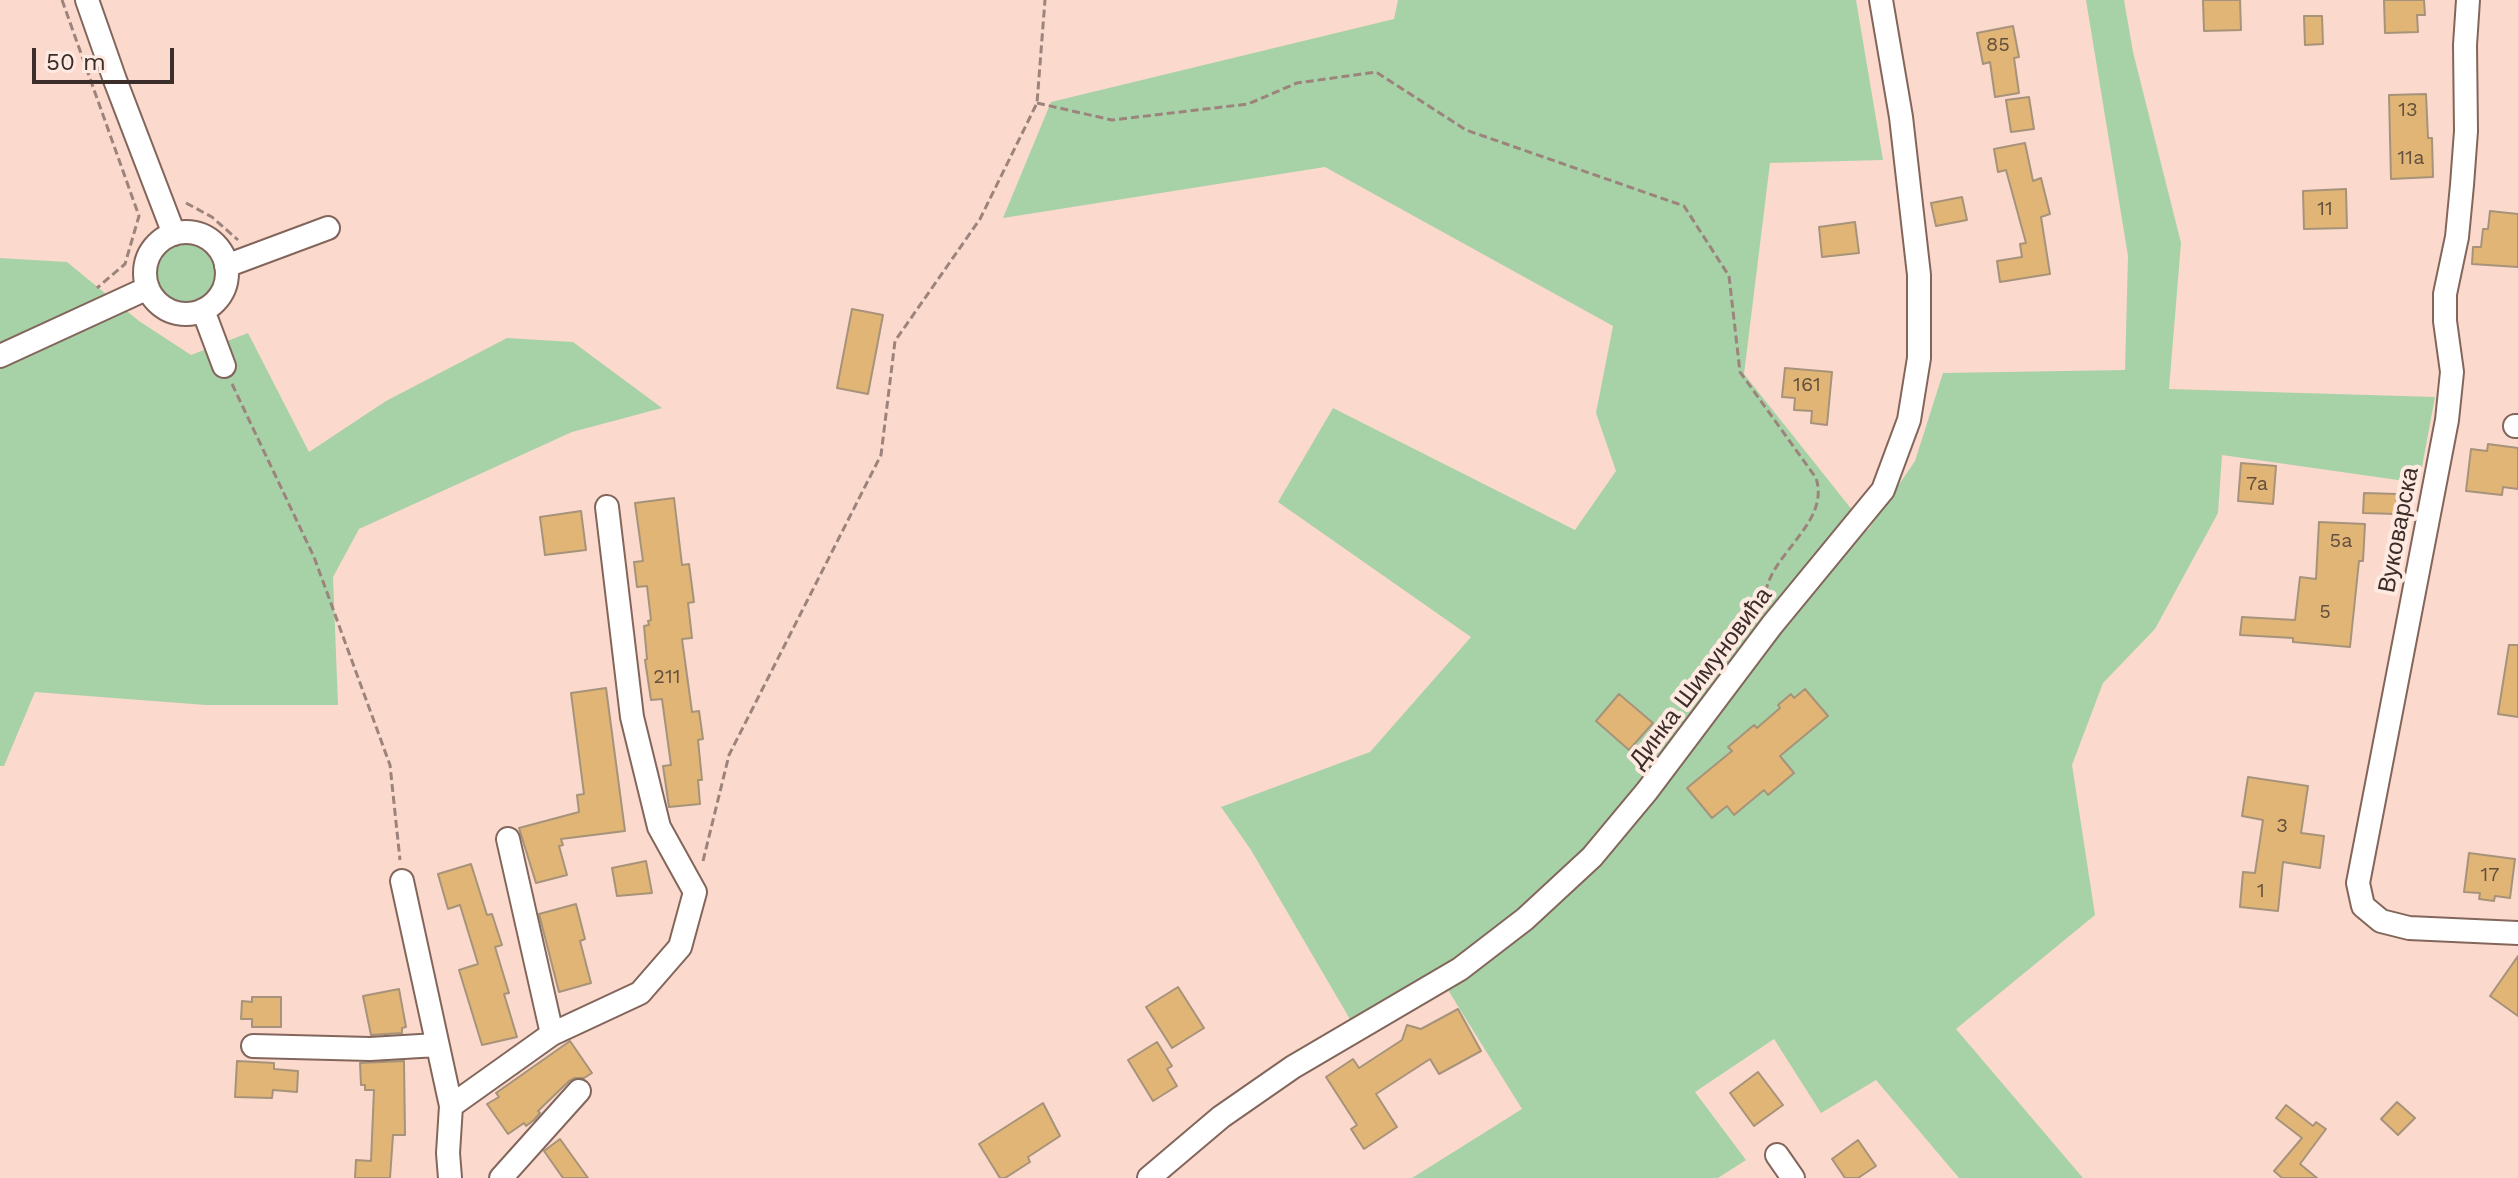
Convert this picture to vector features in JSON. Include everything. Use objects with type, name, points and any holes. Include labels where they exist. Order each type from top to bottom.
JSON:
[{"type":"street","points":[[87,0],[174,234]]},
{"type":"street","name":"Динка Шимуновића","points":[[1149,1178],[1221,1117],[1316,1053],[1460,969],[1525,919],[1592,857],[1647,791],[1772,625],[1883,490],[1909,420],[1919,358],[1919,275],[1901,117],[1881,0]]},
{"type":"street","name":"Вуковарска","points":[[2468,0],[2462,185],[2457,237],[2445,294],[2445,321],[2452,372],[2449,408],[2358,883],[2363,906],[2381,921],[2409,928],[2518,933]]},
{"type":"street","points":[[226,266],[328,228]]},
{"type":"street","points":[[174,234],[201,235],[222,253],[226,266],[222,293],[203,310],[190,314],[164,308],[154,300],[145,276],[146,263],[152,250],[174,234]]},
{"type":"street","points":[[0,356],[148,288]]},
{"type":"street","points":[[203,310],[224,366]]},
{"type":"street","points":[[451,1106],[552,1034],[640,993],[680,947],[695,892],[659,827],[632,717],[607,507]]},
{"type":"street","points":[[508,839],[552,1034]]},
{"type":"street","points":[[402,881],[451,1106],[450,1178]]},
{"type":"street","points":[[253,1046],[370,1049],[437,1045]]},
{"type":"street","points":[[501,1178],[579,1091]]},
{"type":"street","points":[[1777,1155],[1793,1178]]},
{"type":"path","points":[[62,0],[139,216],[125,264]]},
{"type":"path","points":[[695,892],[729,755],[881,455],[895,341],[980,219],[1037,103],[1045,0]]},
{"type":"path","points":[[1037,103],[1112,120],[1248,104],[1297,83],[1376,72],[1466,130],[1684,206],[1729,276],[1740,372],[1816,478],[1820,491],[1810,519],[1766,582],[1765,600],[1772,625]]},
{"type":"path","points":[[175,198],[212,217],[239,240],[248,237]]},
{"type":"path","points":[[224,366],[314,557],[390,765],[402,881]]},
{"type":"green space","points":[[1398,0],[1856,0],[1883,160],[1770,163],[1744,374],[1868,530],[1915,461],[1943,373],[2125,370],[2128,256],[2086,0],[2124,0],[2133,52],[2181,243],[2169,389],[2435,397],[2419,483],[2222,455],[2218,513],[2155,629],[2103,683],[2072,765],[2095,915],[1956,1029],[2083,1178],[1959,1178],[1876,1080],[1821,1113],[1774,1039],[1695,1092],[1746,1160],[1718,1178],[1412,1178],[1522,1109],[1438,974],[1351,1021],[1251,850],[1221,807],[1370,752],[1471,637],[1278,502],[1333,408],[1575,530],[1616,471],[1596,413],[1613,326],[1325,167],[1003,218],[1051,102],[1394,19]]},
{"type":"green space","points":[[186,238],[206,244],[216,254],[222,274],[216,294],[206,304],[186,310],[166,304],[156,294],[150,274],[156,254],[166,244]]},
{"type":"green space","points":[[0,258],[67,262],[139,321],[191,355],[248,333],[309,452],[386,401],[507,338],[573,342],[662,408],[572,432],[359,529],[333,577],[338,705],[206,705],[35,692],[4,766],[0,766]]},
{"type":"building","points":[[2203,0],[2240,0],[2241,30],[2204,31]]},
{"type":"building","points":[[2384,0],[2424,0],[2425,15],[2417,15],[2418,32],[2385,33]]},
{"type":"building","points":[[2304,16],[2322,16],[2323,44],[2305,45]]},
{"type":"building","points":[[2013,26],[2019,57],[2014,58],[2019,93],[1995,97],[1990,62],[1983,64],[1977,33]]},
{"type":"building","points":[[2426,94],[2433,177],[2391,179],[2389,95]]},
{"type":"building","points":[[2029,97],[2034,129],[2011,132],[2006,100]]},
{"type":"building","points":[[2025,143],[2033,181],[2041,178],[2050,214],[2041,217],[2050,274],[2000,282],[1997,261],[2022,257],[2020,244],[2026,243],[2006,170],[1998,172],[1994,149]]},
{"type":"building","points":[[2346,189],[2347,228],[2304,229],[2303,191]]},
{"type":"building","points":[[1962,197],[1967,220],[1936,226],[1931,203]]},
{"type":"building","points":[[2490,211],[2518,214],[2518,267],[2472,264],[2473,247],[2481,247],[2483,229],[2488,229]]},
{"type":"building","points":[[1855,222],[1859,253],[1822,257],[1819,227]]},
{"type":"building","points":[[852,309],[883,315],[868,394],[837,388]]},
{"type":"building","points":[[1785,368],[1832,372],[1827,425],[1811,423],[1812,411],[1794,410],[1795,398],[1782,397]]},
{"type":"building","points":[[2488,444],[2518,448],[2518,489],[2503,487],[2502,495],[2466,491],[2471,449],[2487,451]]},
{"type":"building","points":[[2241,463],[2276,466],[2273,504],[2238,501]]},
{"type":"building","points":[[2364,493],[2397,494],[2396,514],[2363,513]]},
{"type":"building","points":[[674,498],[682,565],[689,564],[694,602],[688,603],[692,638],[682,639],[692,712],[699,711],[703,739],[698,740],[702,780],[698,780],[700,804],[669,807],[663,766],[671,765],[662,699],[651,700],[645,660],[644,626],[649,625],[648,621],[651,620],[647,586],[637,587],[634,562],[643,561],[635,503]]},
{"type":"building","points":[[581,511],[586,550],[545,555],[540,517]]},
{"type":"building","points":[[2319,522],[2365,524],[2363,561],[2359,561],[2350,647],[2293,642],[2293,638],[2240,635],[2242,617],[2295,620],[2300,577],[2316,579]]},
{"type":"building","points":[[2509,645],[2518,645],[2518,717],[2498,714]]},
{"type":"building","points":[[606,688],[625,831],[561,839],[563,845],[559,846],[567,875],[536,883],[519,828],[579,812],[577,795],[584,794],[571,693]]},
{"type":"building","points":[[1805,689],[1828,716],[1780,756],[1794,773],[1768,795],[1764,790],[1734,815],[1727,806],[1712,818],[1687,788],[1732,751],[1728,747],[1754,725],[1757,728],[1791,694],[1794,698]]},
{"type":"building","points":[[1619,694],[1653,723],[1629,750],[1596,721]]},
{"type":"building","points":[[2248,777],[2308,786],[2301,833],[2324,836],[2320,868],[2283,862],[2278,911],[2240,907],[2243,872],[2255,873],[2263,820],[2242,816]]},
{"type":"building","points":[[2469,853],[2515,859],[2510,898],[2495,896],[2494,901],[2479,899],[2480,893],[2464,892]]},
{"type":"building","points":[[646,861],[652,893],[617,896],[612,868]]},
{"type":"building","points":[[471,864],[487,915],[492,914],[502,945],[495,947],[509,993],[504,994],[517,1037],[482,1045],[459,970],[478,964],[460,905],[448,909],[438,874]]},
{"type":"building","points":[[576,904],[585,939],[580,941],[591,983],[559,992],[539,914]]},
{"type":"building","points":[[2518,956],[2518,1016],[2490,996]]},
{"type":"building","points":[[1178,987],[1204,1028],[1172,1048],[1146,1007]]},
{"type":"building","points":[[399,989],[406,1027],[402,1028],[402,1033],[371,1035],[363,996]]},
{"type":"building","points":[[252,997],[281,997],[281,1027],[252,1027],[252,1019],[241,1019],[242,1001],[252,1002]]},
{"type":"building","points":[[1458,1009],[1481,1051],[1439,1074],[1430,1059],[1376,1094],[1397,1127],[1364,1149],[1351,1129],[1357,1125],[1326,1077],[1353,1059],[1359,1068],[1402,1040],[1407,1025],[1421,1029]]},
{"type":"building","points":[[570,1041],[592,1073],[569,1081],[538,1111],[540,1113],[534,1120],[508,1134],[487,1104],[499,1097],[496,1093]]},
{"type":"building","points":[[1157,1042],[1172,1066],[1167,1069],[1177,1086],[1153,1101],[1128,1060]]},
{"type":"building","points":[[237,1061],[274,1063],[274,1069],[298,1071],[297,1092],[273,1090],[272,1098],[235,1097]]},
{"type":"building","points":[[404,1061],[405,1135],[393,1135],[390,1178],[355,1178],[356,1160],[371,1161],[374,1090],[365,1090],[365,1085],[361,1085],[360,1063]]},
{"type":"building","points":[[1758,1072],[1783,1105],[1754,1126],[1730,1093]]},
{"type":"building","points":[[2397,1102],[2415,1118],[2398,1135],[2381,1119]]},
{"type":"building","points":[[1043,1103],[1060,1136],[1028,1157],[1030,1162],[1000,1178],[979,1144]]},
{"type":"building","points":[[2286,1105],[2313,1126],[2316,1122],[2326,1129],[2300,1164],[2317,1178],[2282,1178],[2274,1171],[2302,1138],[2276,1118]]},
{"type":"building","points":[[560,1139],[588,1178],[563,1178],[544,1151]]},
{"type":"building","points":[[1858,1140],[1876,1166],[1858,1178],[1845,1178],[1832,1159]]}]
